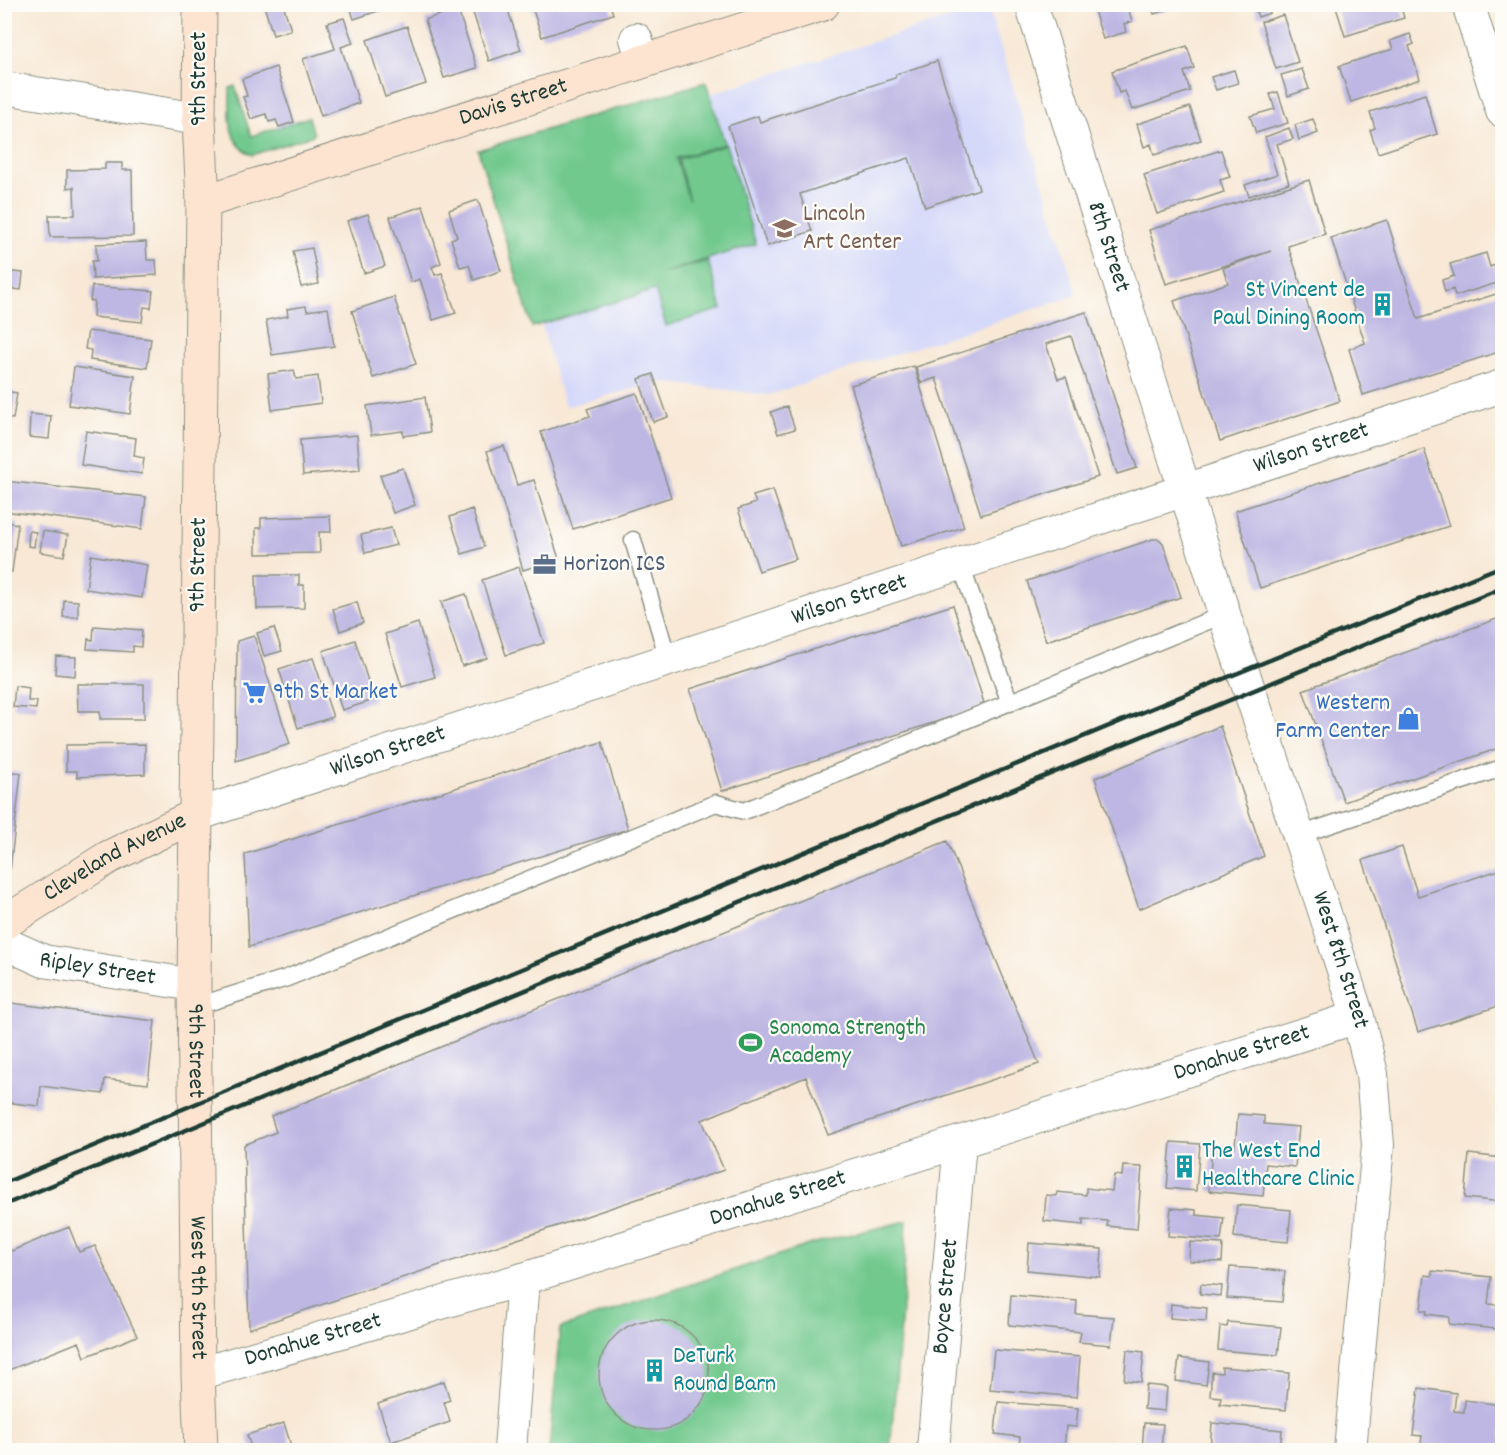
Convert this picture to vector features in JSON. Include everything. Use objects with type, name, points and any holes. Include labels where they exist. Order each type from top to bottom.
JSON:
[{"type":"street","name":"9th Street","points":[[196,1126],[194,996],[203,202],[199,119],[200,4]]},
{"type":"street","name":"Davis Street","points":[[203,202],[639,50],[823,4]]},
{"type":"street","name":"8th Street","points":[[1031,4],[1187,488]]},
{"type":"street","points":[[1468,4],[1503,111]]},
{"type":"street","points":[[4,88],[199,119]]},
{"type":"street","name":"Wilson Street","points":[[196,815],[1503,386]]},
{"type":"street","name":"West 8th Street","points":[[1187,488],[1224,614],[1358,1017],[1372,1074],[1377,1145],[1350,1450]]},
{"type":"street","name":"Cleveland Avenue","points":[[4,923],[109,857],[196,815]]},
{"type":"street","name":"Ripley Street","points":[[4,943],[44,961],[194,996]]},
{"type":"street","name":"Donahue Street","points":[[198,1374],[523,1279],[1358,1017]]},
{"type":"street","name":"West 9th Street","points":[[196,1126],[198,1374],[201,1450]]},
{"type":"street","name":"Boyce Street","points":[[933,1450],[960,1142]]},
{"type":"street","points":[[510,1450],[523,1279]]},
{"type":"lane","points":[[633,540],[668,659]]},
{"type":"lane","points":[[960,563],[1010,703]]},
{"type":"lane","points":[[194,996],[287,978],[716,803],[744,811],[1224,614]]},
{"type":"lane","points":[[1299,835],[1503,768]]},
{"type":"shaded area","name":"Lincoln Art Center","points":[[988,5],[1077,295],[769,395],[660,382],[565,407],[495,163]]},
{"type":"green space","points":[[706,82],[725,144],[676,158],[689,200],[678,159],[726,145],[756,244],[663,273],[708,261],[722,309],[666,326],[655,290],[532,327],[478,150]]},
{"type":"green space","points":[[235,86],[251,136],[309,117],[314,135],[252,155],[237,143],[233,135],[230,117],[230,88]]},
{"type":"green space","points":[[907,1221],[890,1450],[549,1450],[560,1328],[815,1243]]},
{"type":"building","points":[[283,4],[291,30],[273,35],[265,9]]},
{"type":"building","points":[[349,4],[376,4],[378,11],[354,19]]},
{"type":"building","points":[[439,4],[456,4],[477,68],[444,78],[425,20],[442,14]]},
{"type":"building","points":[[470,4],[506,4],[521,50],[489,61]]},
{"type":"building","points":[[531,4],[610,4],[613,14],[542,37]]},
{"type":"building","points":[[1092,4],[1127,4],[1132,21],[1124,24],[1126,32],[1103,39]]},
{"type":"building","points":[[1151,4],[1183,4],[1183,5],[1154,14]]},
{"type":"building","points":[[1254,4],[1267,4],[1270,13],[1258,17]]},
{"type":"building","points":[[1335,4],[1400,4],[1404,18],[1345,36]]},
{"type":"building","points":[[1283,15],[1298,62],[1276,69],[1261,22]]},
{"type":"building","points":[[344,18],[353,43],[341,47],[359,103],[321,116],[303,59],[335,49],[327,23]]},
{"type":"building","points":[[407,26],[426,84],[385,97],[367,40]]},
{"type":"building","points":[[1410,34],[1414,44],[1409,46],[1420,79],[1351,102],[1339,66],[1393,49],[1390,41]]},
{"type":"building","points":[[1187,46],[1194,68],[1184,72],[1190,91],[1132,110],[1125,91],[1119,93],[1112,71]]},
{"type":"building","points":[[937,61],[979,189],[925,207],[909,158],[800,194],[812,231],[767,246],[728,126],[758,116],[760,122],[895,78],[896,74]]},
{"type":"building","points":[[276,67],[294,122],[279,127],[276,120],[269,122],[266,114],[251,119],[243,97],[247,96],[242,79]]},
{"type":"building","points":[[1302,69],[1309,89],[1288,96],[1281,75]]},
{"type":"building","points":[[1234,70],[1238,83],[1216,90],[1211,77]]},
{"type":"building","points":[[1278,92],[1288,123],[1256,133],[1250,116],[1275,109],[1270,94]]},
{"type":"building","points":[[1425,94],[1437,134],[1378,153],[1370,130],[1375,128],[1370,112]]},
{"type":"building","points":[[1190,107],[1201,140],[1154,155],[1151,144],[1144,147],[1137,124]]},
{"type":"building","points":[[1313,119],[1318,133],[1299,140],[1295,125]]},
{"type":"building","points":[[1289,128],[1293,139],[1277,144],[1289,183],[1249,196],[1245,185],[1277,174],[1265,137]]},
{"type":"building","points":[[1221,150],[1230,177],[1220,180],[1224,192],[1157,214],[1144,175]]},
{"type":"building","points":[[105,163],[122,163],[122,170],[132,170],[133,236],[50,237],[49,215],[75,215],[74,187],[67,188],[67,170],[105,169]]},
{"type":"building","points":[[1309,180],[1325,234],[1288,246],[1340,401],[1220,441],[1174,301],[1228,283],[1223,268],[1271,251],[1166,284],[1149,230]]},
{"type":"building","points":[[478,200],[501,271],[474,280],[469,265],[460,267],[451,239],[457,237],[449,210]]},
{"type":"building","points":[[423,206],[441,263],[432,267],[435,275],[442,273],[456,313],[433,320],[420,279],[411,282],[390,217]]},
{"type":"building","points":[[368,214],[385,266],[364,273],[347,221]]},
{"type":"building","name":"St Vincent de Paul Dining Room","points":[[1387,220],[1418,319],[1502,292],[1502,351],[1363,395],[1349,349],[1365,343],[1331,238]]},
{"type":"building","points":[[146,242],[147,260],[156,260],[157,275],[93,279],[92,261],[97,261],[96,244]]},
{"type":"building","points":[[312,248],[319,284],[301,287],[293,251]]},
{"type":"building","points":[[1486,253],[1490,267],[1494,265],[1500,282],[1455,296],[1453,289],[1445,292],[1442,280],[1454,276],[1450,264]]},
{"type":"building","points":[[4,271],[23,273],[21,290],[4,288]]},
{"type":"building","points":[[92,286],[153,291],[151,308],[144,307],[142,322],[93,317],[94,301],[90,301]]},
{"type":"building","points":[[394,297],[416,364],[373,378],[352,311]]},
{"type":"building","points":[[306,306],[307,311],[328,308],[334,346],[272,355],[266,320],[288,316],[287,309]]},
{"type":"building","points":[[1086,312],[1137,468],[1117,474],[1071,336],[1046,344],[1058,379],[1066,377],[1098,477],[981,515],[936,378],[921,383],[916,367]]},
{"type":"building","points":[[88,331],[151,339],[147,368],[90,360],[91,350],[85,349]]},
{"type":"building","points":[[914,366],[964,527],[901,546],[851,385]]},
{"type":"building","points":[[74,367],[135,376],[130,414],[69,405]]},
{"type":"building","points":[[294,370],[296,379],[318,376],[321,403],[272,410],[268,374]]},
{"type":"building","points":[[653,374],[668,417],[653,422],[639,379]]},
{"type":"building","points":[[4,391],[17,393],[13,419],[4,418]]},
{"type":"building","points":[[637,393],[671,497],[573,529],[541,432],[590,416],[587,409]]},
{"type":"building","points":[[425,397],[430,432],[403,436],[403,431],[371,435],[367,406]]},
{"type":"building","points":[[787,406],[795,429],[778,434],[771,412]]},
{"type":"building","points":[[30,414],[51,416],[49,439],[29,437]]},
{"type":"building","points":[[86,431],[136,438],[134,456],[144,458],[142,474],[81,465]]},
{"type":"building","points":[[357,435],[360,470],[303,475],[300,440]]},
{"type":"building","points":[[504,446],[517,485],[534,480],[559,559],[523,570],[487,451]]},
{"type":"building","points":[[1424,449],[1449,526],[1260,588],[1235,511]]},
{"type":"building","points":[[403,468],[415,505],[393,513],[380,475]]},
{"type":"building","points":[[4,481],[146,497],[142,529],[4,511]]},
{"type":"building","points":[[773,490],[796,559],[759,571],[738,509],[756,503],[753,496]]},
{"type":"building","points":[[472,509],[484,547],[462,554],[450,517]]},
{"type":"building","points":[[330,516],[331,532],[319,532],[320,553],[256,554],[256,528],[261,528],[261,518]]},
{"type":"building","points":[[4,522],[18,524],[12,572],[4,571]]},
{"type":"building","points":[[391,528],[396,545],[365,553],[361,535]]},
{"type":"building","points":[[29,531],[36,532],[34,547],[28,546]]},
{"type":"building","points":[[43,531],[68,535],[64,556],[40,552]]},
{"type":"building","points":[[1153,539],[1159,539],[1163,543],[1181,597],[1046,641],[1027,581]]},
{"type":"building","points":[[91,555],[147,565],[142,598],[86,589]]},
{"type":"building","points":[[519,567],[544,643],[506,655],[482,580]]},
{"type":"building","points":[[256,575],[299,575],[299,585],[304,585],[304,608],[257,609]]},
{"type":"building","points":[[466,594],[487,658],[462,666],[441,602]]},
{"type":"building","points":[[64,600],[78,601],[78,617],[63,617]]},
{"type":"building","points":[[357,602],[363,623],[340,631],[333,609]]},
{"type":"building","points":[[953,605],[985,706],[722,791],[690,689]]},
{"type":"building","name":"Western Farm Center","points":[[1502,617],[1502,747],[1344,802],[1303,690]]},
{"type":"building","points":[[418,623],[435,677],[402,687],[385,634]]},
{"type":"building","points":[[94,626],[142,630],[141,647],[133,646],[133,652],[87,649],[88,639],[93,640]]},
{"type":"building","points":[[274,628],[282,651],[264,656],[257,633]]},
{"type":"building","name":"9th St Market","points":[[254,636],[290,744],[236,761],[237,641]]},
{"type":"building","points":[[355,640],[374,700],[342,710],[323,651]]},
{"type":"building","points":[[56,656],[76,657],[75,676],[55,674]]},
{"type":"building","points":[[313,658],[333,717],[298,728],[279,669]]},
{"type":"building","points":[[77,684],[144,684],[144,719],[100,719],[100,711],[78,711]]},
{"type":"building","points":[[15,686],[29,688],[28,701],[37,701],[36,709],[13,707]]},
{"type":"building","points":[[1220,726],[1264,856],[1139,909],[1095,778]]},
{"type":"building","points":[[602,742],[628,829],[249,947],[245,854]]},
{"type":"building","points":[[145,744],[145,774],[77,777],[77,771],[66,771],[66,745]]},
{"type":"building","points":[[4,771],[21,773],[10,870],[4,869]]},
{"type":"building","points":[[947,841],[1039,1064],[828,1135],[806,1077],[702,1120],[724,1170],[249,1329],[244,1145],[276,1132],[271,1116]]},
{"type":"building","points":[[1402,847],[1418,896],[1502,869],[1502,1005],[1418,1032],[1363,860]]},
{"type":"building","points":[[11,1003],[155,1021],[148,1084],[105,1079],[103,1094],[41,1086],[39,1106],[4,1102],[4,1053]]},
{"type":"building","points":[[1238,1114],[1264,1116],[1264,1124],[1299,1127],[1295,1167],[1266,1164],[1263,1196],[1209,1191],[1212,1144],[1235,1147]]},
{"type":"building","name":"The West End Healthcare Clinic","points":[[1171,1142],[1200,1144],[1196,1191],[1167,1188]]},
{"type":"building","points":[[1469,1154],[1502,1158],[1502,1202],[1465,1198]]},
{"type":"building","points":[[1123,1166],[1142,1167],[1137,1229],[1107,1226],[1108,1221],[1083,1219],[1083,1225],[1044,1221],[1046,1195],[1056,1196],[1057,1192],[1086,1195],[1086,1188],[1112,1191],[1114,1175],[1122,1176]]},
{"type":"building","points":[[1237,1205],[1291,1210],[1288,1242],[1234,1237]]},
{"type":"building","points":[[1171,1208],[1196,1210],[1196,1215],[1224,1218],[1221,1240],[1168,1236]]},
{"type":"building","points":[[69,1227],[79,1252],[95,1246],[137,1336],[85,1357],[79,1342],[4,1372],[4,1254]]},
{"type":"building","points":[[1190,1242],[1223,1244],[1222,1262],[1189,1261]]},
{"type":"building","points":[[1029,1243],[1102,1249],[1100,1277],[1027,1270]]},
{"type":"building","points":[[1230,1267],[1285,1271],[1282,1302],[1227,1298]]},
{"type":"building","points":[[1432,1271],[1491,1277],[1488,1304],[1499,1305],[1496,1329],[1449,1324],[1449,1317],[1426,1314],[1427,1311],[1421,1310],[1425,1275],[1432,1276]]},
{"type":"building","points":[[1201,1284],[1222,1286],[1221,1296],[1200,1294]]},
{"type":"building","points":[[1011,1295],[1077,1301],[1076,1314],[1114,1317],[1111,1345],[1079,1342],[1081,1332],[1009,1325]]},
{"type":"building","points":[[1171,1304],[1207,1308],[1206,1321],[1170,1318]]},
{"type":"building","name":"DeTurk Round Barn","points":[[654,1320],[675,1324],[693,1336],[705,1354],[709,1375],[705,1396],[693,1414],[675,1426],[654,1430],[633,1426],[615,1414],[603,1396],[599,1375],[603,1354],[615,1336],[633,1324]]},
{"type":"building","points":[[1228,1322],[1281,1327],[1278,1355],[1218,1350],[1220,1326],[1227,1327]]},
{"type":"building","points":[[994,1350],[1080,1357],[1077,1397],[990,1389]]},
{"type":"building","points":[[1127,1350],[1144,1352],[1141,1382],[1124,1380]]},
{"type":"building","points":[[1179,1358],[1209,1362],[1206,1385],[1176,1381]]},
{"type":"building","points":[[1222,1367],[1289,1373],[1286,1410],[1220,1404],[1221,1397],[1210,1396],[1212,1372],[1222,1373]]},
{"type":"building","points":[[444,1381],[450,1400],[444,1402],[450,1422],[391,1442],[378,1404]]},
{"type":"building","points":[[1146,1385],[1167,1387],[1165,1411],[1144,1409]]},
{"type":"building","points":[[1419,1388],[1456,1393],[1454,1411],[1464,1412],[1465,1400],[1502,1405],[1502,1450],[1420,1450],[1422,1436],[1413,1435]]},
{"type":"building","points":[[998,1402],[1078,1408],[1076,1427],[1066,1426],[1064,1450],[1019,1448],[1020,1437],[995,1434]]},
{"type":"building","points":[[284,1423],[292,1449],[252,1450],[247,1435]]},
{"type":"building","points":[[1144,1423],[1163,1424],[1161,1450],[1142,1450]]},
{"type":"building","points":[[1212,1423],[1282,1430],[1280,1450],[1210,1450]]},
{"type":"railway","points":[[4,1183],[1502,566]]},
{"type":"railway","points":[[4,1205],[1502,588]]},
{"type":"place","name":"Lincoln Art Center","points":[[785,229]]},
{"type":"place","name":"St Vincent de Paul Dining Room","points":[[1383,305]]},
{"type":"place","name":"Horizon ICS","points":[[545,565]]},
{"type":"place","name":"9th St Market","points":[[255,693]]},
{"type":"place","name":"Western Farm Center","points":[[1408,718]]},
{"type":"place","name":"Sonoma Strength Academy","points":[[751,1043]]},
{"type":"place","name":"The West End Healthcare Clinic","points":[[1184,1166]]},
{"type":"place","name":"DeTurk Round Barn","points":[[655,1371]]}]
